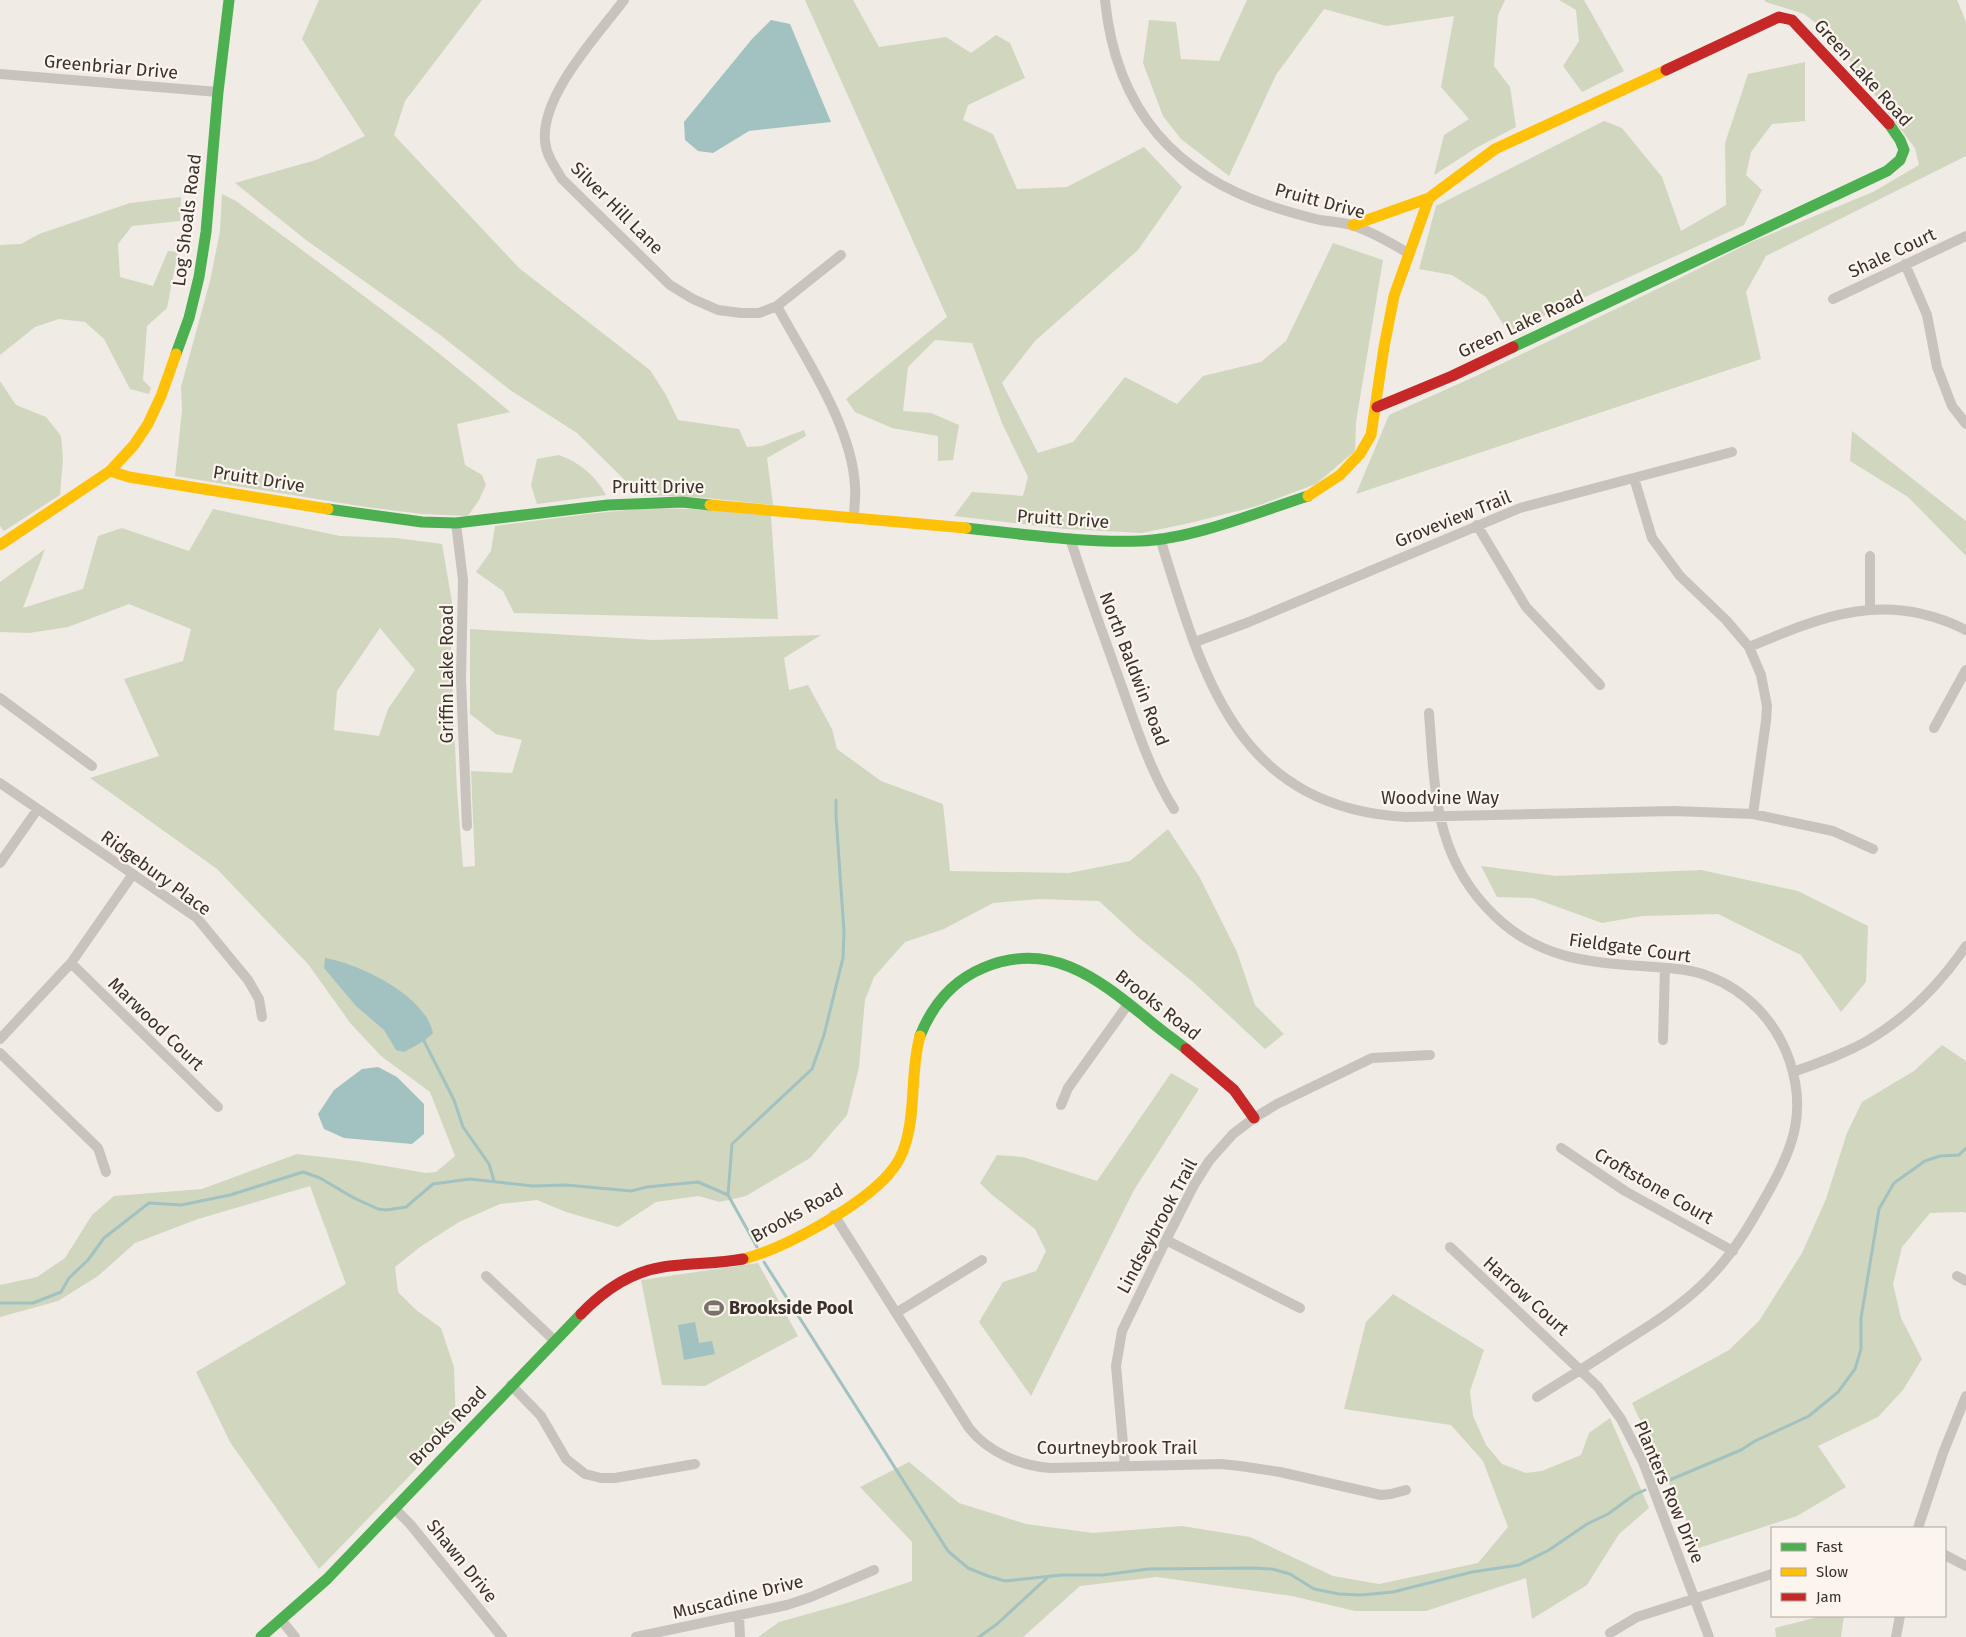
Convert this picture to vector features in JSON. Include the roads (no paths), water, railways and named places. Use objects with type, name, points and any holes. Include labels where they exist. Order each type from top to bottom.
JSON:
[{"type":"street","name":"Log Shoals Road","points":[[0,545],[110,471],[134,445],[148,424],[161,396],[189,318],[199,277],[206,232],[218,92],[229,0]]},
{"type":"street","name":"Silver Hill Lane","points":[[624,0],[555,95],[548,112],[545,127],[545,142],[550,160],[562,179],[670,285],[693,299],[718,310],[759,313],[777,306]]},
{"type":"street","name":"Pruitt Drive","points":[[110,471],[129,477],[371,516],[422,522],[456,523],[608,504],[647,502],[721,505],[1070,538],[1141,541],[1182,535],[1230,522],[1300,500],[1320,491],[1340,475],[1360,454],[1371,435],[1377,407],[1387,326],[1394,296],[1408,253],[1388,241],[1353,225],[1318,219],[1250,199],[1221,186],[1199,173],[1178,156],[1149,125],[1128,88],[1115,55],[1108,25],[1106,0]]},
{"type":"street","name":"Green Lake Road","points":[[1353,225],[1429,198],[1495,149],[1779,17],[1792,20],[1816,45],[1890,126],[1899,139],[1904,152],[1901,161],[1886,171],[1452,376],[1377,407]]},
{"type":"street","name":"Greenbriar Drive","points":[[0,74],[218,92]]},
{"type":"street","points":[[1408,253],[1429,198]]},
{"type":"street","name":"Shale Court","points":[[1833,299],[1966,236]]},
{"type":"street","points":[[841,255],[777,306],[824,392],[838,422],[849,454],[855,486],[854,517]]},
{"type":"street","points":[[1905,264],[1927,315],[1937,368],[1952,406],[1966,424]]},
{"type":"street","name":"Groveview Trail","points":[[1195,642],[1249,622],[1520,508],[1732,452]]},
{"type":"street","points":[[1634,478],[1652,538],[1680,576],[1726,620],[1749,647],[1761,675],[1767,706],[1766,722],[1752,814]]},
{"type":"street","name":"Griffin Lake Road","points":[[456,523],[463,580],[461,680],[468,826]]},
{"type":"street","points":[[1477,525],[1526,607],[1600,685]]},
{"type":"street","name":"North Baldwin Road","points":[[1070,538],[1084,583],[1131,712],[1157,777],[1174,808]]},
{"type":"street","name":"Woodvine Way","points":[[1160,538],[1195,642],[1227,715],[1253,750],[1286,779],[1322,799],[1361,812],[1406,817],[1674,811],[1752,814],[1833,830],[1873,849]]},
{"type":"street","points":[[1870,556],[1870,608]]},
{"type":"street","points":[[1749,647],[1830,616],[1870,608],[1895,609],[1929,615],[1966,630]]},
{"type":"street","points":[[1934,728],[1966,670]]},
{"type":"street","points":[[0,698],[92,766]]},
{"type":"street","name":"Fieldgate Court","points":[[1429,713],[1436,798],[1445,839],[1455,863],[1474,893],[1497,918],[1525,939],[1556,954],[1602,964],[1685,970],[1708,976],[1728,986],[1748,999],[1765,1016],[1779,1036],[1793,1072],[1798,1108],[1796,1128],[1791,1147],[1783,1165],[1733,1251],[1711,1277],[1680,1305],[1537,1398]]},
{"type":"street","name":"Ridgebury Place","points":[[0,783],[197,918],[248,980],[259,999],[262,1017]]},
{"type":"street","points":[[0,863],[37,810]]},
{"type":"street","points":[[0,1040],[71,964],[133,874]]},
{"type":"street","points":[[1793,1072],[1839,1055],[1867,1041],[1895,1022],[1923,999],[1939,982],[1966,946]]},
{"type":"street","name":"Brooks Road","points":[[261,1637],[327,1579],[594,1299],[630,1277],[662,1268],[754,1257],[788,1242],[878,1186],[900,1160],[905,1149],[910,1123],[914,1060],[923,1028],[936,1005],[947,992],[962,979],[982,968],[1003,961],[1024,958],[1046,958],[1079,968],[1129,1003],[1222,1078],[1234,1090],[1254,1118]]},
{"type":"street","name":"Marwood Court","points":[[71,964],[218,1108]]},
{"type":"street","points":[[1663,1040],[1665,968]]},
{"type":"street","points":[[1061,1105],[1068,1088],[1129,1003]]},
{"type":"street","points":[[0,1053],[98,1148],[106,1172]]},
{"type":"street","name":"Lindseybrook Trail","points":[[1125,1466],[1117,1387],[1118,1349],[1128,1315],[1194,1185],[1209,1161],[1233,1134],[1254,1118],[1285,1100],[1372,1058],[1430,1055]]},
{"type":"street","name":"Croftstone Court","points":[[1561,1148],[1625,1191],[1733,1251]]},
{"type":"street","name":"Courtneybrook Trail","points":[[834,1215],[969,1428],[988,1446],[1018,1462],[1039,1467],[1221,1464],[1280,1472],[1381,1495],[1406,1490]]},
{"type":"street","points":[[1166,1240],[1300,1308]]},
{"type":"street","name":"Harrow Court","points":[[1450,1247],[1580,1370]]},
{"type":"street","points":[[896,1313],[982,1260]]},
{"type":"street","points":[[486,1276],[554,1340]]},
{"type":"street","name":"Planters Row Drive","points":[[1580,1370],[1607,1399],[1633,1440],[1709,1637]]},
{"type":"street","points":[[511,1385],[542,1416],[566,1459],[585,1474],[601,1478],[615,1478],[695,1464]]},
{"type":"street","points":[[1918,1527],[1943,1453],[1966,1396]]},
{"type":"street","name":"Shawn Drive","points":[[394,1508],[410,1524],[502,1637]]},
{"type":"street","points":[[1946,1556],[1966,1566]]},
{"type":"street","name":"Muscadine Drive","points":[[636,1637],[739,1616],[811,1597],[874,1570]]},
{"type":"street","points":[[1610,1633],[1637,1617],[1771,1574]]},
{"type":"street","points":[[739,1616],[740,1637]]},
{"type":"street","points":[[1896,1637],[1900,1617]]},
{"type":"street","points":[[282,1620],[295,1637]]},
{"type":"water","points":[[771,20],[790,24],[831,122],[749,131],[713,153],[698,151],[685,140],[684,122],[752,39]]},
{"type":"water","points":[[325,958],[356,967],[390,984],[418,1007],[428,1019],[433,1033],[424,1041],[404,1052],[396,1050],[384,1030],[356,1006],[324,968]]},
{"type":"water","points":[[378,1067],[397,1077],[424,1104],[424,1134],[412,1144],[344,1138],[324,1129],[318,1114],[334,1090],[362,1069]]},
{"type":"water","points":[[695,1322],[699,1343],[712,1341],[715,1354],[684,1360],[678,1325]]},
{"type":"waterway","points":[[757,1247],[728,1195],[732,1144],[812,1069],[824,1035],[843,958],[844,932],[836,800]]},
{"type":"waterway","points":[[424,1041],[454,1100],[463,1127],[489,1164],[494,1181]]},
{"type":"waterway","points":[[1660,1484],[1741,1450],[1755,1441],[1809,1416],[1838,1392],[1855,1369],[1861,1349],[1861,1318],[1879,1209],[1894,1183],[1925,1161],[1940,1156],[1959,1155],[1966,1148]]},
{"type":"waterway","points":[[0,1303],[33,1303],[61,1292],[69,1278],[88,1260],[104,1238],[149,1203],[181,1205],[230,1195],[303,1172],[320,1178],[354,1198],[378,1209],[386,1210],[406,1207],[433,1184],[470,1179],[533,1186],[566,1185],[631,1191],[647,1187],[698,1182],[728,1195]]},
{"type":"waterway","points":[[764,1262],[948,1551],[968,1568],[1005,1581],[1062,1575],[1103,1575],[1148,1569],[1252,1568],[1272,1569],[1290,1574],[1314,1589],[1339,1594],[1361,1595],[1393,1592],[1472,1572],[1519,1565],[1549,1550],[1587,1524],[1608,1514],[1634,1495],[1645,1490]]},
{"type":"waterway","points":[[979,1637],[997,1624],[1048,1577]]},
{"type":"place","name":"Brookside Pool","points":[[714,1308]]}]
